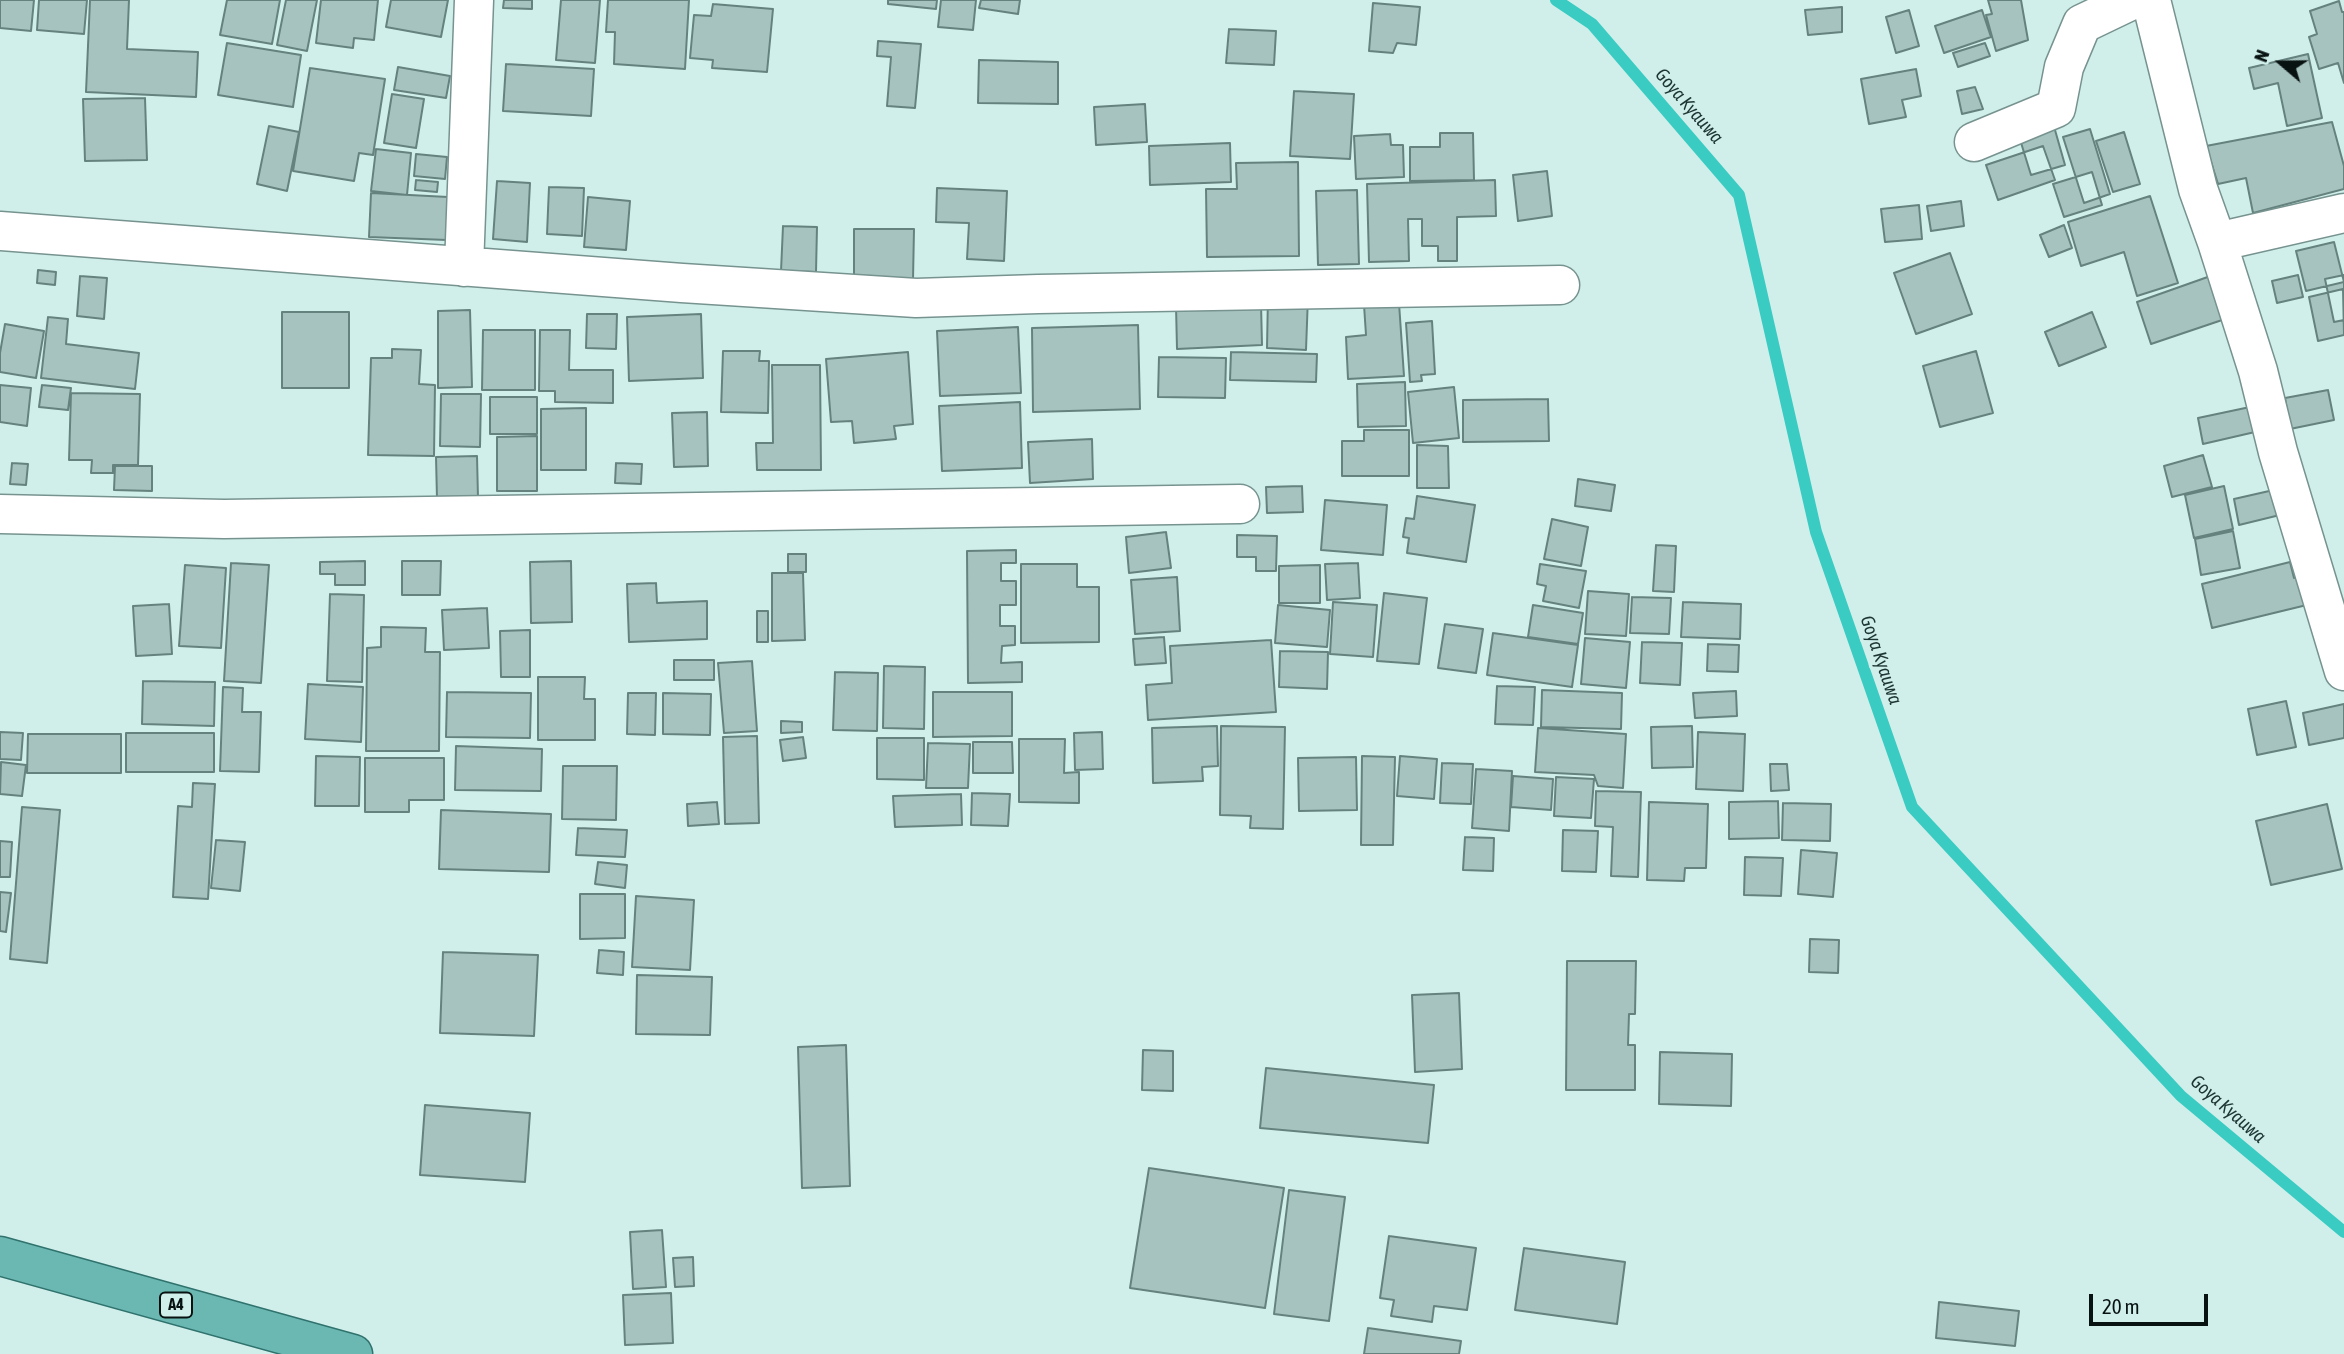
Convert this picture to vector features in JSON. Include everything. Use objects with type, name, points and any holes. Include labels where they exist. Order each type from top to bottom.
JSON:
[{"type":"highway","name":"A4","points":[[0,1256],[353,1354]]},
{"type":"street","points":[[464,267],[474,0]]},
{"type":"street","points":[[1974,142],[2056,108],[2064,68],[2082,24],[2132,0]]},
{"type":"street","points":[[2151,0],[2198,189],[2258,371],[2278,452],[2344,671]]},
{"type":"street","points":[[2217,242],[2344,213]]},
{"type":"street","points":[[0,231],[916,298],[1052,293],[1560,285]]},
{"type":"street","points":[[0,514],[224,519],[1240,504]]},
{"type":"building","points":[[0,0],[34,0],[31,31],[0,28]]},
{"type":"building","points":[[39,0],[87,0],[84,34],[37,30]]},
{"type":"building","points":[[90,0],[129,0],[127,49],[198,52],[196,97],[86,92]]},
{"type":"building","points":[[227,0],[280,0],[272,44],[220,35]]},
{"type":"building","points":[[286,0],[317,0],[307,51],[277,45]]},
{"type":"building","points":[[321,0],[378,0],[374,40],[354,38],[353,48],[316,43]]},
{"type":"building","points":[[391,0],[448,0],[441,37],[386,27]]},
{"type":"building","points":[[504,0],[532,0],[532,9],[503,8]]},
{"type":"building","points":[[561,0],[600,0],[595,63],[556,60]]},
{"type":"building","points":[[608,0],[689,0],[685,69],[614,64],[615,32],[606,32]]},
{"type":"building","points":[[888,0],[937,0],[936,9],[888,4]]},
{"type":"building","points":[[941,0],[976,0],[973,30],[938,27]]},
{"type":"building","points":[[981,0],[1020,0],[1018,14],[979,8]]},
{"type":"building","points":[[1988,0],[2021,0],[2028,40],[1996,51],[1986,15],[1992,14]]},
{"type":"building","points":[[2339,1],[2344,12],[2344,83],[2338,63],[2319,69],[2309,37],[2317,34],[2310,11]]},
{"type":"building","points":[[1373,3],[1420,7],[1416,45],[1397,43],[1393,53],[1369,51]]},
{"type":"building","points":[[713,4],[773,9],[767,72],[712,68],[713,60],[690,58],[694,15],[711,16]]},
{"type":"building","points":[[1842,7],[1842,32],[1808,35],[1805,10]]},
{"type":"building","points":[[1909,10],[1919,46],[1896,53],[1886,17]]},
{"type":"building","points":[[1982,10],[1991,37],[1944,53],[1935,26]]},
{"type":"building","points":[[1229,29],[1276,31],[1274,65],[1226,63]]},
{"type":"building","points":[[878,41],[921,44],[915,108],[887,106],[891,57],[877,56]]},
{"type":"building","points":[[227,43],[301,55],[293,107],[218,95]]},
{"type":"building","points":[[1985,43],[1990,56],[1958,67],[1953,53]]},
{"type":"building","points":[[2308,54],[2322,118],[2287,126],[2278,83],[2254,89],[2249,68]]},
{"type":"building","points":[[979,60],[1058,62],[1058,104],[978,103]]},
{"type":"building","points":[[506,64],[594,69],[591,116],[503,111]]},
{"type":"building","points":[[398,67],[450,76],[446,98],[394,90]]},
{"type":"building","points":[[310,68],[385,79],[373,155],[359,153],[354,181],[293,171]]},
{"type":"building","points":[[1916,69],[1921,96],[1902,100],[1906,117],[1869,124],[1861,79]]},
{"type":"building","points":[[1975,87],[1983,109],[1962,114],[1957,91]]},
{"type":"building","points":[[1294,91],[1354,94],[1350,159],[1290,156]]},
{"type":"building","points":[[392,94],[424,99],[416,148],[384,143]]},
{"type":"building","points":[[145,98],[147,160],[85,161],[83,99]]},
{"type":"building","points":[[1145,104],[1147,142],[1096,145],[1094,107]]},
{"type":"building","points":[[2332,122],[2344,166],[2344,189],[2253,213],[2246,178],[2218,184],[2206,146]]},
{"type":"building","points":[[2053,123],[2065,165],[2031,175],[2018,133]]},
{"type":"building","points":[[269,126],[299,132],[287,191],[257,184]]},
{"type":"building","points":[[2090,129],[2110,194],[2084,203],[2063,137]]},
{"type":"building","points":[[2124,132],[2140,184],[2113,192],[2096,141]]},
{"type":"building","points":[[1440,133],[1473,133],[1474,180],[1410,181],[1410,147],[1440,147]]},
{"type":"building","points":[[1390,134],[1391,145],[1403,145],[1404,177],[1356,179],[1354,136]]},
{"type":"building","points":[[1230,143],[1231,182],[1150,185],[1149,146]]},
{"type":"building","points":[[2043,146],[2055,180],[1998,200],[1986,165]]},
{"type":"building","points":[[376,149],[411,153],[407,195],[371,191]]},
{"type":"building","points":[[416,154],[447,157],[445,179],[414,176]]},
{"type":"building","points":[[1298,162],[1299,256],[1207,257],[1206,189],[1237,189],[1236,163]]},
{"type":"building","points":[[1547,171],[1552,216],[1518,221],[1513,175]]},
{"type":"building","points":[[2092,172],[2102,205],[2064,217],[2053,184]]},
{"type":"building","points":[[416,180],[438,182],[437,192],[415,190]]},
{"type":"building","points":[[1495,180],[1496,216],[1457,217],[1457,261],[1438,261],[1438,246],[1422,246],[1422,219],[1408,219],[1409,261],[1369,262],[1367,184]]},
{"type":"building","points":[[497,181],[530,183],[527,242],[493,239]]},
{"type":"building","points":[[549,187],[584,188],[582,236],[547,234]]},
{"type":"building","points":[[937,188],[1007,191],[1004,261],[967,259],[969,223],[936,222]]},
{"type":"building","points":[[1357,190],[1359,264],[1318,265],[1316,191]]},
{"type":"building","points":[[371,193],[448,197],[447,240],[369,237]]},
{"type":"building","points":[[2150,196],[2178,283],[2137,296],[2124,252],[2081,266],[2068,222]]},
{"type":"building","points":[[588,197],[630,201],[626,250],[584,247]]},
{"type":"building","points":[[1961,201],[1964,226],[1931,231],[1927,206]]},
{"type":"building","points":[[1919,205],[1922,239],[1885,242],[1881,209]]},
{"type":"building","points":[[2064,225],[2072,248],[2049,257],[2040,235]]},
{"type":"building","points":[[783,226],[817,227],[816,272],[781,271]]},
{"type":"building","points":[[854,229],[914,229],[913,280],[854,280]]},
{"type":"building","points":[[2334,242],[2344,282],[2306,291],[2296,251]]},
{"type":"building","points":[[1950,253],[1972,314],[1916,334],[1894,273]]},
{"type":"building","points":[[38,270],[56,272],[55,285],[37,283]]},
{"type":"building","points":[[2219,273],[2234,316],[2151,344],[2137,302]]},
{"type":"building","points":[[2298,275],[2303,297],[2277,303],[2272,281]]},
{"type":"building","points":[[2344,275],[2344,320],[2334,322],[2325,279]]},
{"type":"building","points":[[80,276],[107,278],[104,319],[77,316]]},
{"type":"building","points":[[2343,289],[2344,335],[2318,341],[2309,297]]},
{"type":"building","points":[[1268,294],[1308,296],[1306,350],[1267,348]]},
{"type":"building","points":[[1261,303],[1262,345],[1177,349],[1176,306]]},
{"type":"building","points":[[1399,303],[1404,376],[1348,379],[1346,337],[1366,335],[1364,305]]},
{"type":"building","points":[[470,310],[472,387],[438,388],[438,311]]},
{"type":"building","points":[[282,312],[349,312],[349,388],[282,388]]},
{"type":"building","points":[[2092,312],[2106,347],[2059,366],[2045,332]]},
{"type":"building","points":[[587,314],[617,314],[616,349],[586,348]]},
{"type":"building","points":[[701,314],[703,378],[629,381],[627,317]]},
{"type":"building","points":[[48,317],[68,319],[66,344],[139,353],[135,389],[41,378]]},
{"type":"building","points":[[1432,321],[1435,374],[1421,375],[1422,381],[1410,382],[1406,323]]},
{"type":"building","points":[[5,324],[44,331],[36,378],[0,372]]},
{"type":"building","points":[[1138,325],[1140,409],[1033,412],[1032,328]]},
{"type":"building","points":[[1018,327],[1021,393],[940,396],[937,331]]},
{"type":"building","points":[[483,330],[535,330],[535,390],[482,390]]},
{"type":"building","points":[[540,330],[570,330],[569,370],[613,370],[613,403],[555,402],[555,391],[539,391]]},
{"type":"building","points":[[392,349],[421,350],[419,384],[435,385],[434,456],[368,455],[371,358],[392,358]]},
{"type":"building","points":[[723,351],[760,351],[759,361],[769,361],[768,413],[721,412]]},
{"type":"building","points":[[1976,351],[1993,413],[1940,427],[1923,366]]},
{"type":"building","points":[[908,352],[913,424],[894,426],[896,439],[854,443],[852,421],[831,422],[826,359]]},
{"type":"building","points":[[1231,352],[1317,354],[1316,382],[1230,380]]},
{"type":"building","points":[[1159,357],[1226,358],[1225,398],[1158,397]]},
{"type":"building","points":[[772,365],[820,365],[821,470],[757,470],[756,443],[773,443]]},
{"type":"building","points":[[1405,382],[1406,426],[1358,427],[1357,384]]},
{"type":"building","points":[[0,385],[31,388],[27,426],[0,422]]},
{"type":"building","points":[[42,385],[71,388],[68,410],[39,407]]},
{"type":"building","points":[[1454,387],[1459,438],[1413,443],[1408,392]]},
{"type":"building","points":[[2328,390],[2334,420],[2290,429],[2285,398]]},
{"type":"building","points":[[71,393],[140,394],[138,465],[113,465],[113,473],[91,473],[92,460],[69,460]]},
{"type":"building","points":[[441,394],[481,394],[480,447],[440,446]]},
{"type":"building","points":[[490,397],[537,397],[537,434],[490,434]]},
{"type":"building","points":[[1548,399],[1549,441],[1463,442],[1463,400]]},
{"type":"building","points":[[1020,402],[1022,468],[942,471],[939,406]]},
{"type":"building","points":[[2250,407],[2255,432],[2203,444],[2198,418]]},
{"type":"building","points":[[586,408],[586,470],[541,470],[541,409]]},
{"type":"building","points":[[707,412],[708,466],[674,467],[672,413]]},
{"type":"building","points":[[1364,430],[1409,430],[1409,476],[1342,476],[1342,441],[1364,441]]},
{"type":"building","points":[[537,436],[537,491],[497,491],[497,437]]},
{"type":"building","points":[[1092,439],[1093,479],[1030,483],[1028,442]]},
{"type":"building","points":[[1417,445],[1448,446],[1449,488],[1417,488]]},
{"type":"building","points":[[2203,455],[2212,487],[2172,497],[2164,466]]},
{"type":"building","points":[[477,456],[478,498],[437,499],[436,457]]},
{"type":"building","points":[[12,463],[28,464],[26,485],[10,484]]},
{"type":"building","points":[[616,463],[642,464],[641,484],[615,483]]},
{"type":"building","points":[[115,466],[152,466],[152,491],[114,490]]},
{"type":"building","points":[[1578,479],[1615,485],[1611,511],[1575,506]]},
{"type":"building","points":[[1302,486],[1303,512],[1267,513],[1266,487]]},
{"type":"building","points":[[2224,486],[2233,529],[2194,538],[2185,495]]},
{"type":"building","points":[[2278,489],[2284,514],[2239,525],[2234,499]]},
{"type":"building","points":[[1417,496],[1475,505],[1466,562],[1407,553],[1409,538],[1403,537],[1406,518],[1414,519]]},
{"type":"building","points":[[1325,500],[1387,505],[1383,555],[1321,550]]},
{"type":"building","points":[[1552,519],[1588,527],[1581,566],[1544,559]]},
{"type":"building","points":[[2233,531],[2240,568],[2201,575],[2195,539]]},
{"type":"building","points":[[1166,532],[1171,568],[1129,573],[1126,537]]},
{"type":"building","points":[[1237,535],[1277,536],[1276,571],[1256,571],[1256,557],[1237,557]]},
{"type":"building","points":[[1656,545],[1676,546],[1674,592],[1653,591]]},
{"type":"building","points":[[1016,550],[1016,563],[1001,563],[1001,581],[1016,581],[1016,605],[1000,605],[1000,626],[1015,626],[1015,645],[1002,646],[1001,663],[1022,662],[1022,682],[968,683],[967,551]]},
{"type":"building","points":[[788,554],[806,554],[806,572],[788,572]]},
{"type":"building","points":[[365,561],[365,585],[335,585],[335,574],[320,574],[320,562]]},
{"type":"building","points":[[402,561],[441,561],[440,595],[402,595]]},
{"type":"building","points":[[571,561],[572,622],[531,623],[530,562]]},
{"type":"building","points":[[2290,562],[2294,578],[2309,574],[2315,603],[2212,628],[2202,584]]},
{"type":"building","points":[[231,563],[269,565],[261,683],[224,681]]},
{"type":"building","points":[[1358,563],[1360,598],[1327,600],[1325,564]]},
{"type":"building","points":[[1021,564],[1077,564],[1077,587],[1099,587],[1099,642],[1021,643]]},
{"type":"building","points":[[1540,564],[1586,571],[1579,608],[1543,601],[1546,586],[1537,584]]},
{"type":"building","points":[[185,565],[226,568],[221,648],[179,646]]},
{"type":"building","points":[[1320,565],[1320,603],[1279,603],[1279,566]]},
{"type":"building","points":[[772,573],[803,573],[805,640],[772,641]]},
{"type":"building","points":[[1177,577],[1180,631],[1135,634],[1131,580]]},
{"type":"building","points":[[656,583],[657,603],[707,601],[707,639],[629,642],[627,584]]},
{"type":"building","points":[[1588,591],[1629,594],[1626,636],[1585,634]]},
{"type":"building","points":[[1384,593],[1427,598],[1419,664],[1377,661]]},
{"type":"building","points":[[330,594],[364,595],[362,682],[327,681]]},
{"type":"building","points":[[1632,597],[1671,598],[1669,634],[1630,633]]},
{"type":"building","points":[[1333,602],[1377,605],[1373,657],[1330,654]]},
{"type":"building","points":[[1683,602],[1741,604],[1740,639],[1681,637]]},
{"type":"building","points":[[169,604],[172,654],[136,656],[133,606]]},
{"type":"building","points":[[1278,605],[1330,610],[1327,647],[1275,643]]},
{"type":"building","points":[[1533,605],[1583,613],[1578,644],[1528,637]]},
{"type":"building","points":[[487,608],[489,648],[444,650],[442,610]]},
{"type":"building","points":[[757,611],[768,611],[768,642],[757,642]]},
{"type":"building","points":[[1445,624],[1483,629],[1476,673],[1438,668]]},
{"type":"building","points":[[381,627],[426,628],[425,652],[440,652],[439,751],[366,751],[367,648],[381,647]]},
{"type":"building","points":[[530,630],[530,677],[501,677],[500,631]]},
{"type":"building","points":[[1493,633],[1578,645],[1572,687],[1487,675]]},
{"type":"building","points":[[1164,637],[1166,663],[1135,665],[1133,639]]},
{"type":"building","points":[[1585,638],[1630,642],[1626,688],[1581,684]]},
{"type":"building","points":[[1271,640],[1276,712],[1148,720],[1146,685],[1172,683],[1170,646]]},
{"type":"building","points":[[1642,642],[1682,643],[1680,685],[1640,683]]},
{"type":"building","points":[[1708,644],[1739,645],[1738,672],[1707,671]]},
{"type":"building","points":[[1280,651],[1328,652],[1327,689],[1279,687]]},
{"type":"building","points":[[674,660],[714,660],[714,680],[674,680]]},
{"type":"building","points":[[752,661],[757,731],[724,733],[718,663]]},
{"type":"building","points":[[884,666],[925,667],[924,729],[883,728]]},
{"type":"building","points":[[835,672],[878,673],[877,731],[833,730]]},
{"type":"building","points":[[538,677],[585,677],[584,699],[595,699],[595,740],[538,740]]},
{"type":"building","points":[[143,681],[215,682],[214,726],[142,724]]},
{"type":"building","points":[[308,684],[363,687],[361,742],[305,739]]},
{"type":"building","points":[[1497,686],[1535,687],[1533,725],[1495,724]]},
{"type":"building","points":[[223,687],[243,688],[242,712],[261,712],[259,772],[220,771]]},
{"type":"building","points":[[1542,690],[1622,693],[1621,729],[1541,727]]},
{"type":"building","points":[[1736,691],[1737,716],[1695,718],[1693,693]]},
{"type":"building","points":[[447,692],[531,693],[530,738],[446,737]]},
{"type":"building","points":[[933,692],[1012,692],[1012,736],[933,737]]},
{"type":"building","points":[[628,693],[656,693],[655,735],[627,734]]},
{"type":"building","points":[[663,693],[711,694],[710,735],[663,734]]},
{"type":"building","points":[[2286,701],[2296,747],[2257,755],[2248,709]]},
{"type":"building","points":[[2344,704],[2344,738],[2309,745],[2303,713]]},
{"type":"building","points":[[781,721],[802,722],[802,732],[781,733]]},
{"type":"building","points":[[1217,726],[1218,766],[1202,767],[1203,781],[1153,783],[1152,728]]},
{"type":"building","points":[[1221,726],[1285,727],[1283,829],[1250,828],[1251,816],[1220,815]]},
{"type":"building","points":[[1692,726],[1693,767],[1652,768],[1651,727]]},
{"type":"building","points":[[1538,728],[1626,734],[1623,788],[1598,786],[1594,775],[1535,772]]},
{"type":"building","points":[[0,732],[23,733],[21,760],[0,759]]},
{"type":"building","points":[[1102,732],[1103,769],[1075,770],[1074,733]]},
{"type":"building","points":[[1698,732],[1745,734],[1743,791],[1696,789]]},
{"type":"building","points":[[126,733],[214,733],[214,772],[126,772]]},
{"type":"building","points":[[28,734],[121,734],[121,773],[27,773]]},
{"type":"building","points":[[757,736],[759,823],[725,824],[723,737]]},
{"type":"building","points":[[803,737],[806,758],[783,761],[780,740]]},
{"type":"building","points":[[877,738],[924,738],[924,780],[877,779]]},
{"type":"building","points":[[1019,739],[1065,739],[1064,773],[1079,772],[1079,803],[1019,802]]},
{"type":"building","points":[[973,742],[1012,742],[1013,773],[973,773]]},
{"type":"building","points":[[928,743],[970,744],[968,788],[926,788]]},
{"type":"building","points":[[456,746],[542,749],[541,791],[455,790]]},
{"type":"building","points":[[316,756],[360,757],[359,806],[315,806]]},
{"type":"building","points":[[1362,756],[1395,757],[1393,845],[1361,845]]},
{"type":"building","points":[[1400,756],[1437,759],[1434,799],[1397,796]]},
{"type":"building","points":[[1356,757],[1357,810],[1299,811],[1298,758]]},
{"type":"building","points":[[365,758],[444,758],[444,800],[409,800],[409,812],[365,812]]},
{"type":"building","points":[[1,762],[26,765],[22,796],[0,794]]},
{"type":"building","points":[[1442,763],[1473,764],[1471,804],[1440,803]]},
{"type":"building","points":[[1770,764],[1787,764],[1789,790],[1771,791]]},
{"type":"building","points":[[563,766],[617,766],[616,820],[562,819]]},
{"type":"building","points":[[1476,769],[1512,771],[1509,831],[1472,828]]},
{"type":"building","points":[[1513,776],[1553,779],[1551,810],[1511,807]]},
{"type":"building","points":[[1556,777],[1594,779],[1591,818],[1554,816]]},
{"type":"building","points":[[193,783],[215,784],[208,899],[173,897],[178,806],[192,807]]},
{"type":"building","points":[[1596,791],[1641,792],[1638,877],[1611,876],[1613,827],[1595,826]]},
{"type":"building","points":[[972,793],[1010,794],[1008,826],[971,825]]},
{"type":"building","points":[[961,794],[962,825],[895,827],[893,796]]},
{"type":"building","points":[[1778,801],[1779,838],[1729,839],[1729,802]]},
{"type":"building","points":[[717,802],[719,824],[688,826],[687,804]]},
{"type":"building","points":[[1649,802],[1708,804],[1706,868],[1685,868],[1684,881],[1647,880]]},
{"type":"building","points":[[1783,803],[1831,804],[1830,841],[1782,840]]},
{"type":"building","points":[[2327,804],[2342,869],[2271,885],[2256,821]]},
{"type":"building","points":[[22,807],[60,810],[47,963],[10,959]]},
{"type":"building","points":[[441,810],[551,814],[549,872],[439,869]]},
{"type":"building","points":[[578,828],[627,830],[625,857],[576,855]]},
{"type":"building","points":[[1563,830],[1598,831],[1596,872],[1562,871]]},
{"type":"building","points":[[1465,837],[1494,838],[1493,871],[1463,870]]},
{"type":"building","points":[[216,840],[245,842],[240,891],[211,888]]},
{"type":"building","points":[[0,841],[12,842],[10,877],[0,877]]},
{"type":"building","points":[[1801,850],[1837,853],[1833,897],[1798,894]]},
{"type":"building","points":[[1745,857],[1783,858],[1781,896],[1744,895]]},
{"type":"building","points":[[598,862],[627,865],[625,888],[595,884]]},
{"type":"building","points":[[0,892],[11,893],[6,932],[0,931]]},
{"type":"building","points":[[580,894],[625,894],[625,938],[580,939]]},
{"type":"building","points":[[636,896],[694,900],[690,970],[632,967]]},
{"type":"building","points":[[1810,939],[1839,940],[1838,973],[1809,972]]},
{"type":"building","points":[[599,950],[624,952],[623,975],[597,973]]},
{"type":"building","points":[[443,952],[538,955],[534,1036],[440,1033]]},
{"type":"building","points":[[1567,961],[1636,961],[1635,1014],[1629,1014],[1628,1045],[1635,1045],[1635,1090],[1566,1090]]},
{"type":"building","points":[[637,975],[712,977],[710,1035],[636,1034]]},
{"type":"building","points":[[1459,993],[1462,1069],[1415,1072],[1412,995]]},
{"type":"building","points":[[846,1045],[850,1186],[802,1188],[798,1047]]},
{"type":"building","points":[[1143,1050],[1173,1051],[1173,1091],[1142,1090]]},
{"type":"building","points":[[1660,1052],[1732,1054],[1731,1106],[1659,1104]]},
{"type":"building","points":[[1266,1068],[1434,1085],[1428,1143],[1260,1128]]},
{"type":"building","points":[[425,1105],[530,1113],[525,1182],[420,1175]]},
{"type":"building","points":[[1149,1168],[1284,1188],[1265,1308],[1130,1288]]},
{"type":"building","points":[[1289,1190],[1345,1197],[1329,1321],[1274,1314]]},
{"type":"building","points":[[662,1230],[666,1287],[633,1289],[630,1232]]},
{"type":"building","points":[[1389,1236],[1476,1248],[1467,1310],[1434,1306],[1432,1322],[1391,1316],[1394,1300],[1380,1298]]},
{"type":"building","points":[[1524,1248],[1625,1262],[1617,1324],[1515,1310]]},
{"type":"building","points":[[693,1257],[694,1286],[675,1287],[673,1258]]},
{"type":"building","points":[[671,1293],[673,1343],[625,1345],[623,1295]]},
{"type":"building","points":[[1939,1302],[2019,1311],[2015,1346],[1936,1338]]},
{"type":"building","points":[[1368,1328],[1461,1341],[1459,1354],[1364,1354]]},
{"type":"waterway","name":"Goya Kyauwa","points":[[1556,0],[1592,24],[1739,195],[1816,532],[1912,807],[2181,1096],[2344,1232]]}]
